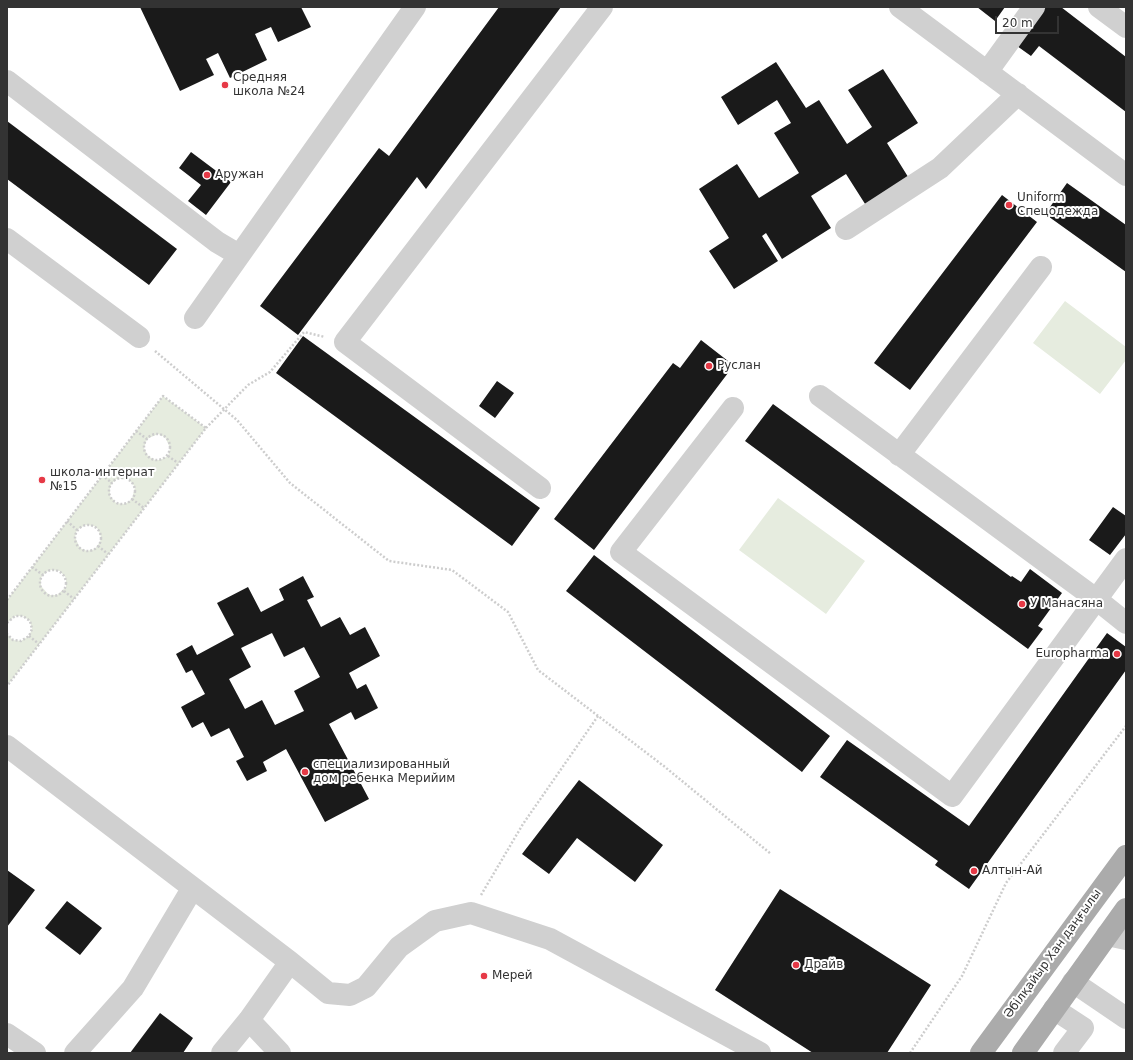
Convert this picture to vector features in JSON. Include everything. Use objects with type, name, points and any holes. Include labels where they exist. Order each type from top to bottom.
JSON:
[{"type":"main road","name":"Әбілқайыр Хан даңғылы","points":[[982,1053],[1126,856]]},
{"type":"main road","points":[[1022,1053],[1073,982],[1116,937],[1126,909]]},
{"type":"street","points":[[194,318],[415,7]]},
{"type":"street","points":[[540,488],[345,342],[602,7]]},
{"type":"street","points":[[900,7],[1126,175]]},
{"type":"street","points":[[987,72],[1034,7]]},
{"type":"street","points":[[1100,7],[1126,27]]},
{"type":"street","points":[[7,81],[217,242],[239,255]]},
{"type":"street","points":[[846,229],[940,168],[1018,94]]},
{"type":"street","points":[[7,239],[140,337]]},
{"type":"street","points":[[899,455],[1042,267]]},
{"type":"street","points":[[820,396],[1096,599],[1126,623]]},
{"type":"street","points":[[733,408],[621,552],[952,796],[1126,559]]},
{"type":"street","points":[[7,746],[192,889],[290,962],[328,993],[350,995],[366,987],[399,947],[435,921],[471,913],[550,939],[760,1053]]},
{"type":"street","points":[[75,1053],[133,988],[192,889]]},
{"type":"street","points":[[222,1053],[249,1020],[290,962]]},
{"type":"street","points":[[1073,982],[1126,1018]]},
{"type":"street","points":[[1054,1010],[1083,1028],[1064,1053]]},
{"type":"street","points":[[249,1020],[280,1053]]},
{"type":"street","points":[[7,1034],[35,1053]]},
{"type":"path","points":[[7,686],[178,463],[206,428],[248,384],[270,372],[304,332],[345,342]]},
{"type":"path","points":[[140,337],[181,375],[237,420],[290,483],[389,562],[452,570],[508,612],[538,670],[665,766],[771,854]]},
{"type":"path","points":[[7,600],[163,396],[206,428]]},
{"type":"path","points":[[136,431],[147,439]]},
{"type":"path","points":[[154,435],[165,437],[170,444],[168,456],[160,460],[155,460],[148,456],[144,448],[147,439],[154,435]]},
{"type":"path","points":[[168,456],[178,463]]},
{"type":"path","points":[[102,475],[112,483]]},
{"type":"path","points":[[118,478],[130,481],[135,492],[132,499],[129,502],[120,504],[112,500],[109,491],[112,483],[118,478]]},
{"type":"path","points":[[132,499],[144,508]]},
{"type":"path","points":[[67,521],[77,530]]},
{"type":"path","points":[[85,525],[94,526],[98,529],[101,537],[98,546],[95,549],[87,551],[80,548],[75,541],[77,530],[85,525]]},
{"type":"path","points":[[98,546],[108,554]]},
{"type":"path","points":[[32,567],[43,575]]},
{"type":"path","points":[[55,570],[63,574],[66,582],[64,591],[57,596],[45,593],[40,582],[43,575],[46,572],[55,570]]},
{"type":"path","points":[[64,591],[74,599]]},
{"type":"path","points":[[7,621],[15,616],[23,616],[27,618],[31,625],[29,636],[26,640],[17,642],[7,634]]},
{"type":"path","points":[[29,636],[39,644]]},
{"type":"path","points":[[471,913],[523,824],[598,716]]},
{"type":"path","points":[[910,1053],[962,976],[1006,883],[1126,726]]},
{"type":"shaded area","points":[[1065,301],[1126,347],[1126,360],[1100,394],[1033,343]]},
{"type":"shaded area","points":[[163,396],[206,428],[7,686],[7,634],[13,640],[21,641],[29,636],[32,629],[30,621],[23,616],[15,616],[7,623],[7,600]],"holes":[[[158,434],[165,437],[170,448],[168,456],[160,460],[155,460],[148,456],[144,448],[147,439]],[[118,478],[130,481],[135,487],[132,499],[125,504],[116,503],[110,496],[110,487]],[[85,525],[94,526],[98,529],[101,537],[100,542],[95,549],[87,551],[80,548],[75,537],[77,530]],[[51,570],[60,571],[66,578],[66,587],[57,595],[49,595],[41,586],[41,578],[46,572]]]},
{"type":"shaded area","points":[[778,498],[865,561],[826,614],[739,550]]},
{"type":"building","points":[[140,7],[301,7],[311,27],[278,42],[271,27],[255,34],[267,60],[230,78],[218,53],[206,59],[214,75],[180,91]]},
{"type":"building","points":[[499,7],[561,7],[426,189],[417,177],[298,335],[260,306],[379,148],[389,156]]},
{"type":"building","points":[[977,7],[1005,7],[995,21]]},
{"type":"building","points":[[1046,7],[1061,7],[1126,57],[1126,112],[1039,46],[1031,56],[1017,46]]},
{"type":"building","points":[[776,62],[806,108],[819,100],[847,144],[872,127],[848,90],[883,69],[918,123],[887,143],[910,180],[867,207],[846,174],[811,196],[831,228],[782,259],[766,233],[762,236],[778,261],[734,289],[709,251],[729,238],[699,189],[737,164],[759,198],[799,173],[774,133],[791,123],[777,100],[738,125],[721,97]]},
{"type":"building","points":[[7,121],[177,249],[149,285],[7,179]]},
{"type":"building","points":[[191,152],[231,182],[206,215],[188,201],[201,185],[179,168]]},
{"type":"building","points":[[1067,183],[1126,225],[1126,272],[1045,214]]},
{"type":"building","points":[[1002,195],[1037,222],[910,390],[874,363]]},
{"type":"building","points":[[303,336],[540,508],[512,546],[276,373]]},
{"type":"building","points":[[701,340],[728,361],[722,369],[728,373],[594,550],[554,519],[673,363],[680,368]]},
{"type":"building","points":[[497,381],[514,393],[495,418],[479,406]]},
{"type":"building","points":[[773,404],[1011,577],[1012,576],[1021,582],[1030,569],[1062,593],[1038,626],[1043,629],[1028,649],[745,441]]},
{"type":"building","points":[[1113,507],[1126,516],[1126,534],[1110,555],[1089,540]]},
{"type":"building","points":[[594,555],[830,736],[802,772],[566,591]]},
{"type":"building","points":[[303,576],[314,597],[307,600],[321,627],[340,617],[350,635],[365,627],[380,656],[349,673],[357,689],[366,684],[378,708],[355,720],[351,712],[329,724],[369,799],[325,822],[286,749],[263,762],[267,771],[247,781],[236,761],[244,757],[229,728],[211,737],[203,722],[192,728],[181,707],[205,694],[192,670],[186,673],[176,654],[192,645],[197,655],[234,635],[217,603],[248,587],[261,612],[284,600],[279,589]],"holes":[[[272,633],[284,657],[304,647],[320,677],[294,691],[304,711],[275,725],[262,700],[245,709],[229,679],[251,667],[241,648]]]},
{"type":"building","points":[[1107,633],[1126,647],[1126,670],[969,889],[935,865],[938,861],[820,777],[847,740],[969,826]]},
{"type":"building","points":[[579,780],[663,845],[635,882],[577,838],[549,874],[522,854]]},
{"type":"building","points":[[7,870],[35,890],[7,927]]},
{"type":"building","points":[[780,889],[931,985],[887,1053],[813,1053],[715,990]]},
{"type":"building","points":[[67,901],[102,928],[80,955],[45,928]]},
{"type":"building","points":[[160,1013],[193,1038],[183,1053],[130,1053]]},
{"type":"place","name":"Средняя школа №24","points":[[225,85]]},
{"type":"place","name":"Аружан","points":[[207,175]]},
{"type":"place","name":"Uniform Спецодежда","points":[[1009,205]]},
{"type":"place","name":"Руслан","points":[[709,366]]},
{"type":"place","name":"школа-интернат №15","points":[[42,480]]},
{"type":"place","name":"У Манасяна","points":[[1022,604]]},
{"type":"place","name":"Europharma","points":[[1117,654]]},
{"type":"place","name":"специализированный дом ребенка Мерийим","points":[[305,772]]},
{"type":"place","name":"Алтын-Ай","points":[[974,871]]},
{"type":"place","name":"Драйв","points":[[796,965]]},
{"type":"place","name":"Мерей","points":[[484,976]]}]
